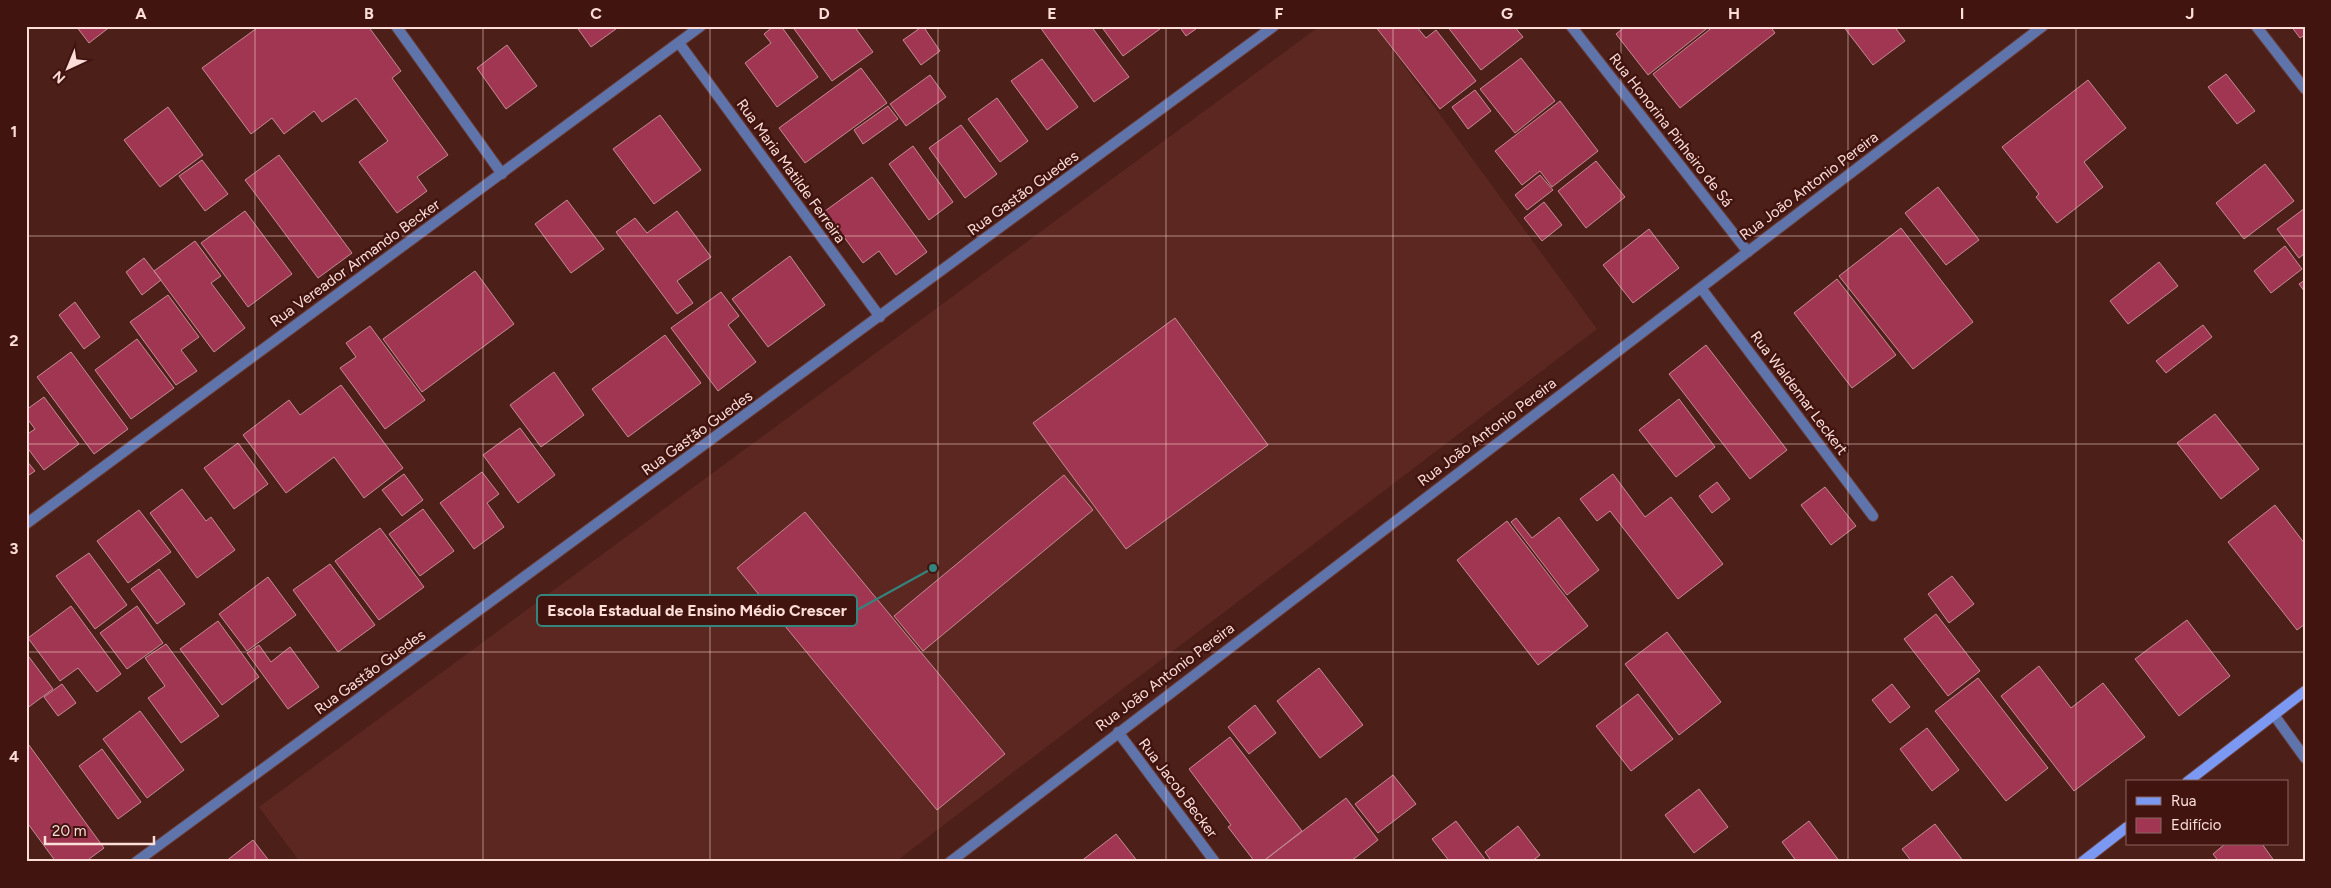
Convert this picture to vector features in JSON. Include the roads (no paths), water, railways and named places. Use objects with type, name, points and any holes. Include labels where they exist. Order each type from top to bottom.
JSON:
[{"type":"street","points":[[396,26],[502,174]]},
{"type":"street","name":"Rua Vereador Armando Becker","points":[[26,524],[701,26]]},
{"type":"street","name":"Rua Gastão Guedes","points":[[137,862],[1274,26]]},
{"type":"street","name":"Rua Honorina Pinheiro de Sá","points":[[1571,26],[1748,252]]},
{"type":"street","name":"Rua João Antonio Pereira","points":[[950,862],[2043,26]]},
{"type":"street","points":[[2256,26],[2305,89]]},
{"type":"street","name":"Rua Maria Matilde Ferreira","points":[[679,43],[880,317]]},
{"type":"street","name":"Rua Waldemar Leckert","points":[[1701,288],[1873,516]]},
{"type":"street","points":[[2190,780],[2305,691]]},
{"type":"street","points":[[2274,715],[2305,758]]},
{"type":"street","name":"Rua Jacob Becker","points":[[1118,732],[1215,862]]},
{"type":"street","points":[[2082,862],[2126,828]]},
{"type":"place","name":"Escola Estadual de Ensino Médio Crescer","points":[[933,568]]}]
